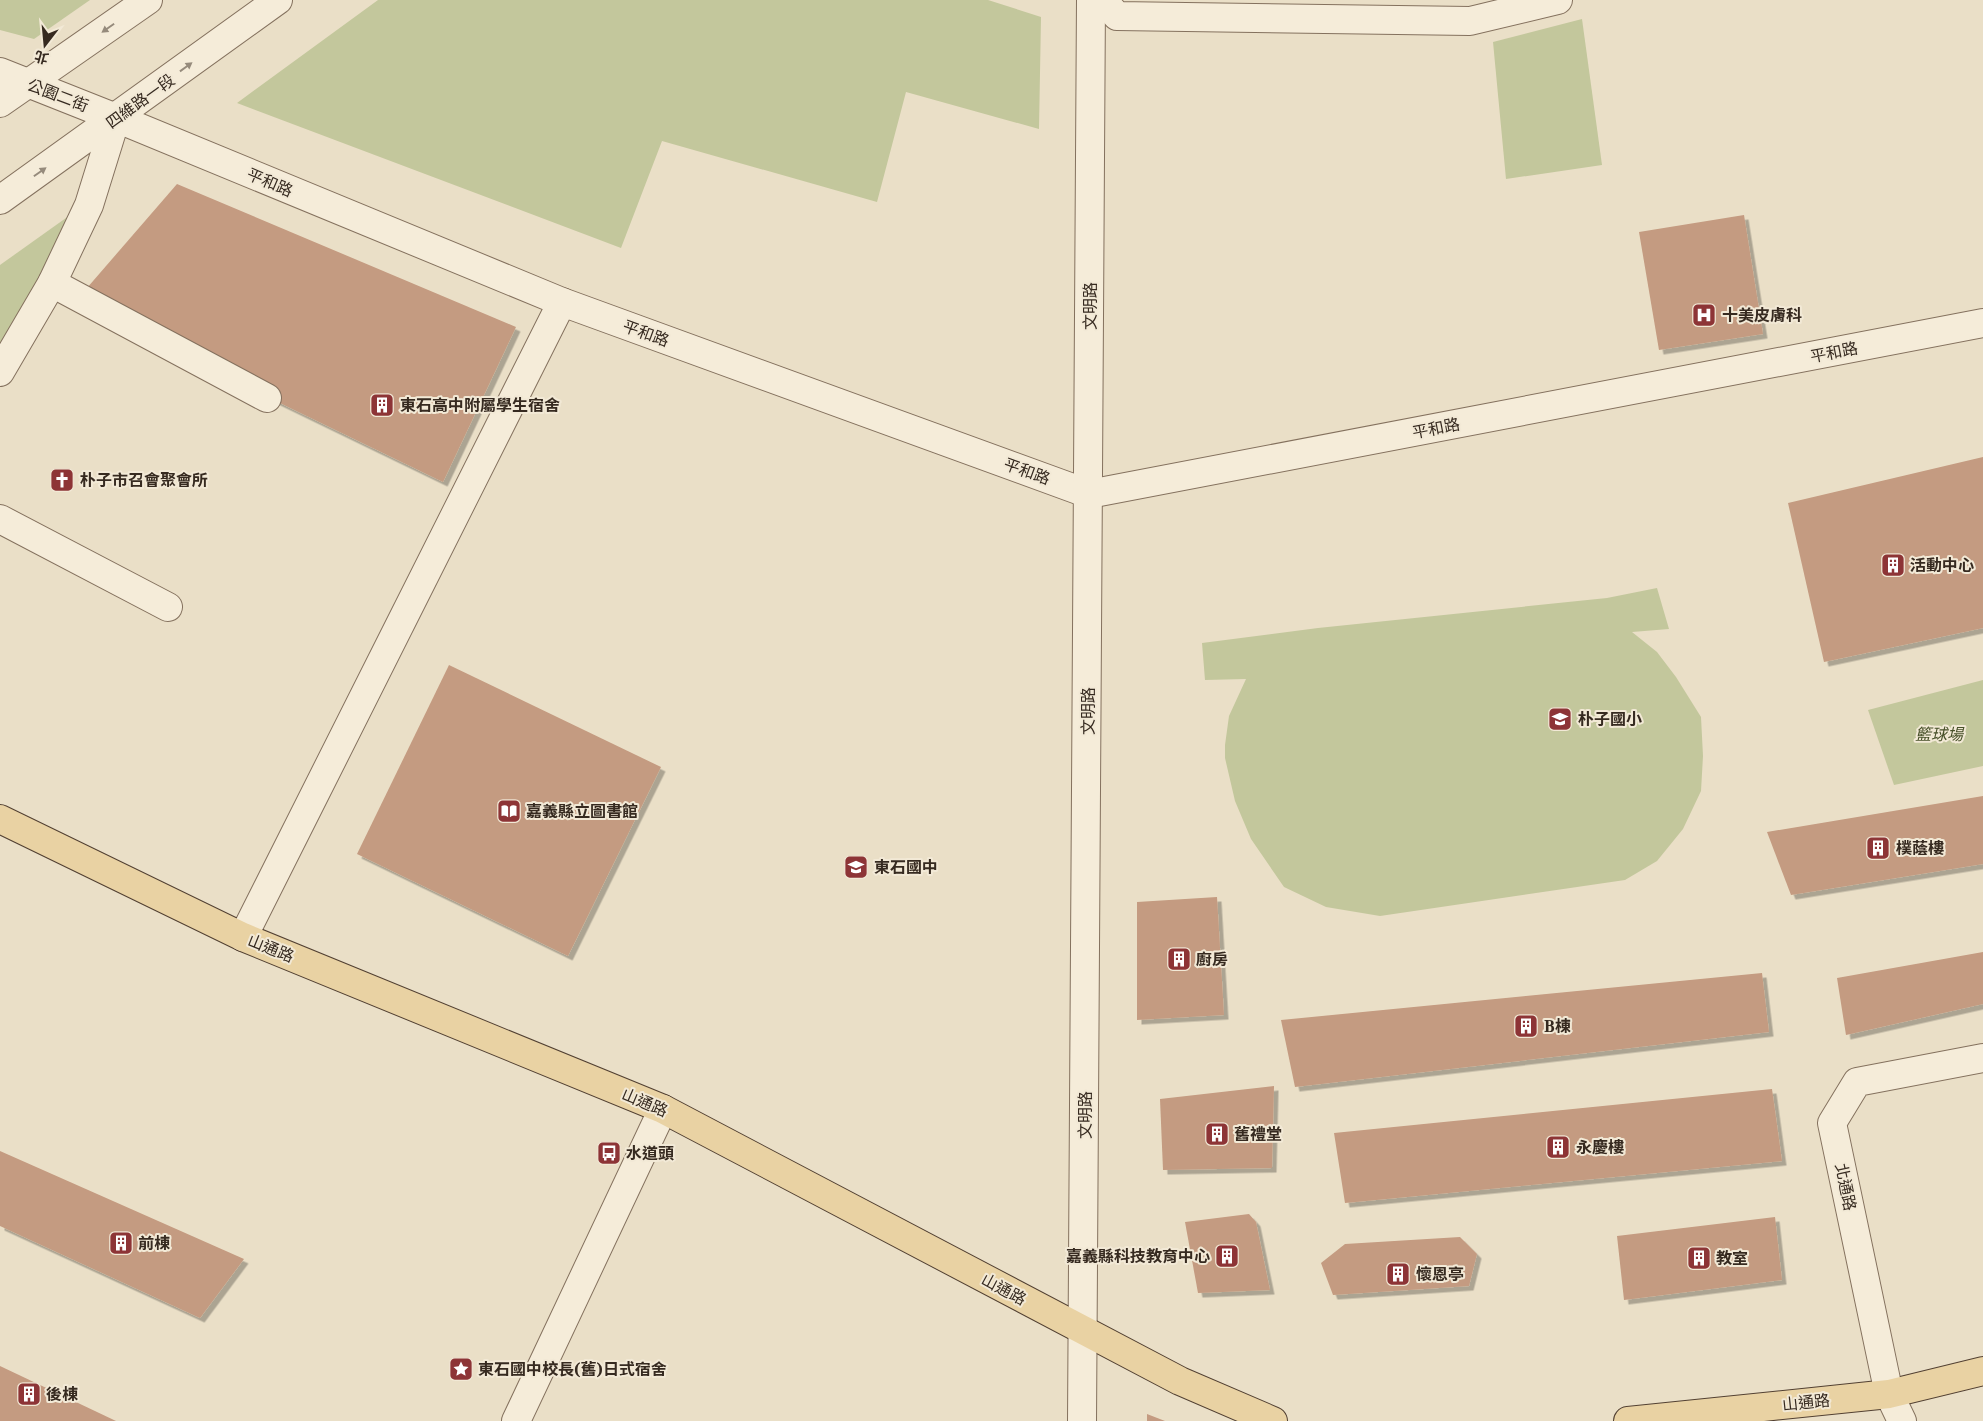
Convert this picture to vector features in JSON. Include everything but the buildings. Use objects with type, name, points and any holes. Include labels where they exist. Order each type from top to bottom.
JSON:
[{"type":"main road","name":"山通路","points":[[0,819],[243,937],[663,1109],[1180,1382],[1273,1421]]},
{"type":"main road","name":"山通路","points":[[1628,1421],[1674,1418],[1890,1394],[1983,1371]]},
{"type":"street","points":[[0,103],[148,0]]},
{"type":"street","name":"四維路一段","points":[[0,200],[278,0]]},
{"type":"street","name":"文明路","points":[[1082,1421],[1091,0]]},
{"type":"street","points":[[1103,0],[1117,16],[1470,21],[1558,0]]},
{"type":"street","name":"公園二街","points":[[0,72],[116,118]]},
{"type":"street","points":[[0,372],[52,283],[89,205],[116,118]]},
{"type":"street","name":"平和路","points":[[116,118],[562,302],[1089,494],[1983,323]]},
{"type":"street","points":[[52,283],[267,398]]},
{"type":"street","points":[[243,937],[562,302]]},
{"type":"street","points":[[0,519],[168,607]]},
{"type":"street","name":"北通路","points":[[1902,1421],[1890,1394],[1832,1123],[1857,1082],[1983,1058]]},
{"type":"street","points":[[516,1421],[663,1109]]},
{"type":"green space","points":[[0,0],[90,0],[34,39],[0,30]]},
{"type":"green space","points":[[378,0],[988,0],[1041,17],[1039,129],[906,92],[877,202],[662,141],[621,248],[237,103]]},
{"type":"green space","points":[[1582,19],[1602,165],[1506,179],[1493,42]]},
{"type":"green space","points":[[80,208],[0,347],[0,265]]},
{"type":"green space","points":[[1657,588],[1669,629],[1632,632],[1657,652],[1676,677],[1701,717],[1703,756],[1701,791],[1683,829],[1657,861],[1625,880],[1380,916],[1326,907],[1284,887],[1251,839],[1235,801],[1225,758],[1229,716],[1246,679],[1205,680],[1202,643],[1318,628],[1607,598]]},
{"type":"green space","name":"籃球場","points":[[1983,680],[1983,766],[1894,785],[1868,710]]},
{"type":"place","name":"十美皮膚科","points":[[1704,315]]},
{"type":"place","name":"東石高中附屬學生宿舍","points":[[382,405]]},
{"type":"place","name":"朴子市召會聚會所","points":[[62,480]]},
{"type":"place","name":"活動中心","points":[[1893,565]]},
{"type":"place","name":"朴子國小","points":[[1560,719]]},
{"type":"place","name":"嘉義縣立圖書館","points":[[509,811]]},
{"type":"place","name":"樸蔭樓","points":[[1878,848]]},
{"type":"place","name":"東石國中","points":[[856,867]]},
{"type":"place","name":"廚房","points":[[1179,959]]},
{"type":"place","name":"B棟","points":[[1526,1026]]},
{"type":"place","name":"舊禮堂","points":[[1217,1134]]},
{"type":"place","name":"永慶樓","points":[[1558,1147]]},
{"type":"place","name":"水道頭","points":[[609,1153]]},
{"type":"place","name":"前棟","points":[[121,1243]]},
{"type":"place","name":"嘉義縣科技教育中心","points":[[1227,1256]]},
{"type":"place","name":"教室","points":[[1699,1258]]},
{"type":"place","name":"懷恩亭","points":[[1398,1274]]},
{"type":"place","name":"東石國中校長(舊)日式宿舍","points":[[461,1369]]},
{"type":"place","name":"後棟","points":[[29,1394]]}]
